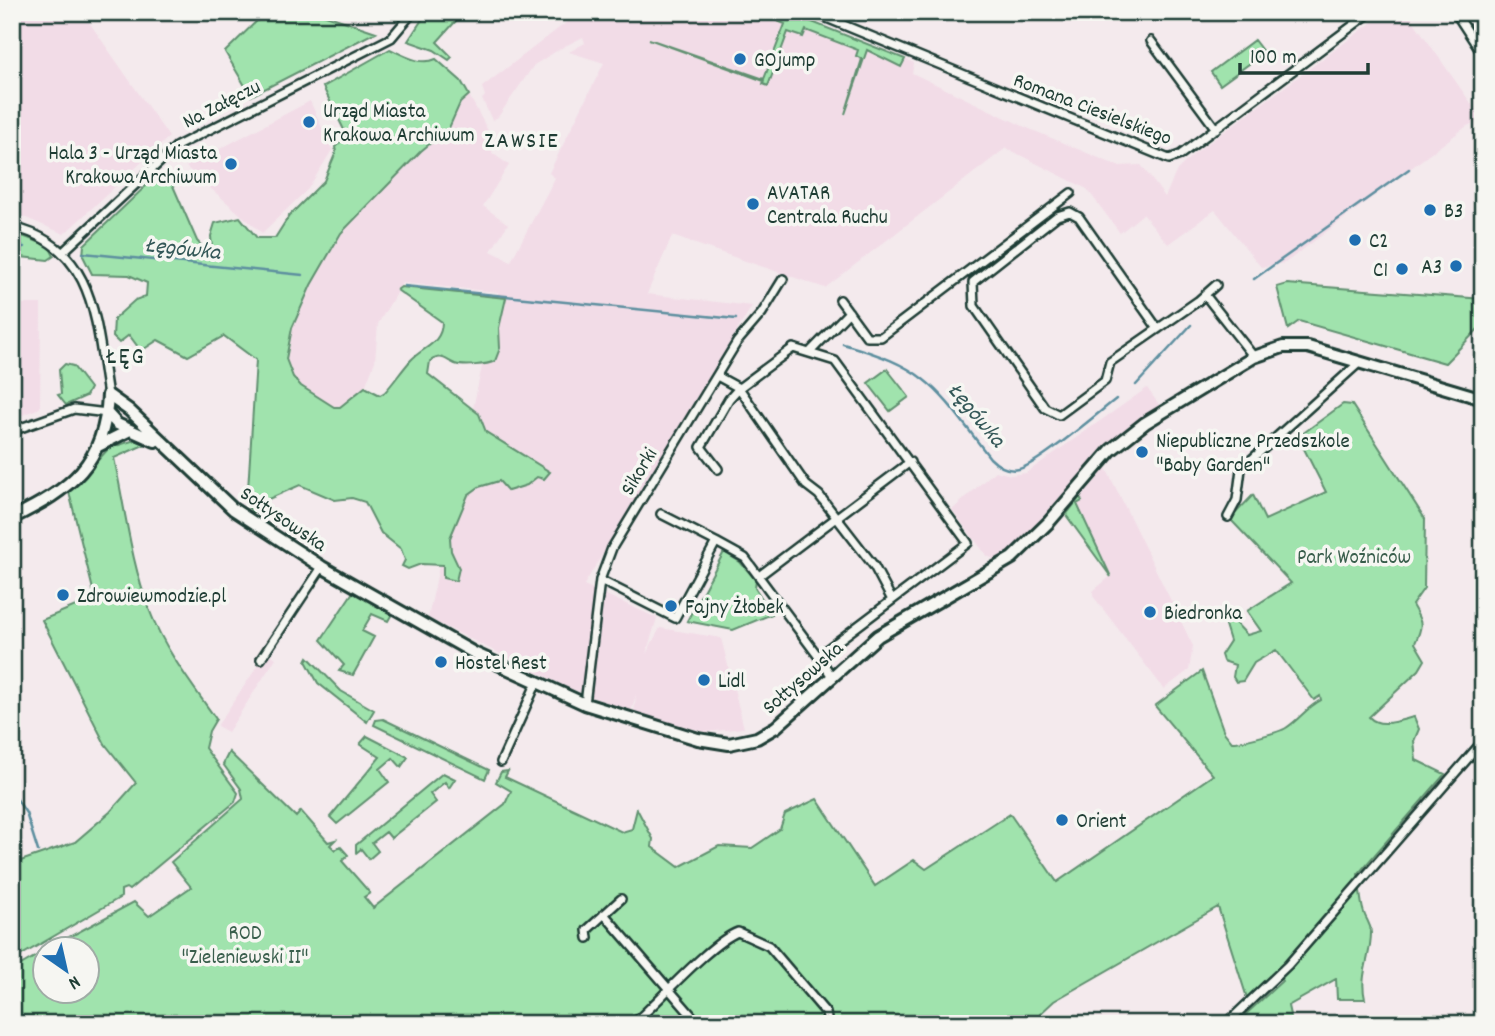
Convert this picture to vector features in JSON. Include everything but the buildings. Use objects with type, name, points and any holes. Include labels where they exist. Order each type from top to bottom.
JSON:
[{"type":"street","name":"Na Załęczu","points":[[63,252],[177,146],[390,38],[413,12]]},
{"type":"street","name":"Romana Ciesielskiego","points":[[812,12],[1162,158],[1178,157],[1371,12]]},
{"type":"street","points":[[1455,12],[1483,55]]},
{"type":"street","points":[[1150,41],[1216,128]]},
{"type":"street","points":[[840,300],[867,337],[881,337],[1071,193]]},
{"type":"street","points":[[1158,329],[1079,217],[1070,212],[1057,216],[973,282],[974,306],[1045,408],[1059,415],[1105,381],[1110,362],[1158,329],[1205,295],[1216,285]]},
{"type":"street","points":[[12,227],[40,236],[63,252],[80,274],[93,304],[108,395],[106,430],[100,445],[66,486],[12,518]]},
{"type":"street","name":"Sikorki","points":[[585,704],[600,580],[612,548],[717,376],[783,279]]},
{"type":"street","points":[[1205,295],[1254,357]]},
{"type":"street","points":[[811,351],[849,313]]},
{"type":"street","name":"Sołtysowska","points":[[108,395],[136,417],[233,509],[322,568],[466,648],[585,704],[698,740],[735,743],[757,738],[776,727],[891,627],[1012,558],[1129,434],[1254,357],[1294,346],[1321,349],[1483,399]]},
{"type":"street","points":[[718,469],[701,447],[729,399],[739,388],[793,348],[811,351],[835,361],[968,544],[818,656]]},
{"type":"street","points":[[1228,517],[1239,494],[1238,471],[1360,362]]},
{"type":"street","points":[[717,376],[739,388],[790,464],[874,566],[892,600]]},
{"type":"street","points":[[12,431],[75,409],[107,413]]},
{"type":"street","name":"Sołtysowska","points":[[107,413],[115,423],[163,445]]},
{"type":"street","points":[[100,445],[130,430]]},
{"type":"street","points":[[759,576],[910,462]]},
{"type":"street","points":[[661,513],[745,558],[834,678]]},
{"type":"street","points":[[600,580],[675,618],[716,542]]},
{"type":"street","points":[[261,659],[322,568]]},
{"type":"street","points":[[501,762],[537,682]]},
{"type":"street","points":[[1226,1024],[1288,965],[1483,741]]},
{"type":"street","points":[[588,938],[587,930],[621,899]]},
{"type":"street","points":[[604,914],[699,1024]]},
{"type":"street","points":[[633,1024],[731,935],[740,932],[769,946],[826,1013],[828,1024]]},
{"type":"shaded area","points":[[12,12],[82,12],[169,137],[64,234],[12,212]]},
{"type":"shaded area","points":[[580,12],[775,12],[867,49],[901,67],[905,59],[914,63],[912,73],[1025,127],[1118,166],[1141,165],[1165,197],[1177,170],[1195,153],[1386,12],[1407,12],[1482,119],[1467,126],[1285,263],[1261,267],[1215,210],[1168,244],[1143,214],[1120,233],[1087,189],[1006,148],[825,288],[672,236],[647,294],[752,306],[584,585],[657,618],[646,654],[660,628],[721,638],[744,728],[706,732],[634,714],[636,695],[631,712],[571,689],[428,618],[498,292],[402,283],[378,324],[375,361],[365,387],[340,407],[334,407],[301,386],[293,377],[286,359],[292,328],[311,285],[341,233],[421,151],[449,128],[460,103],[469,95],[494,142],[492,153],[509,165],[483,206],[508,224],[491,251],[511,261],[555,178],[549,173],[604,63],[569,52],[585,43],[583,37],[563,47],[534,65],[498,117],[492,120],[482,99],[485,96],[482,87]]},
{"type":"shaded area","points":[[310,101],[332,150],[308,189],[262,233],[186,167]]},
{"type":"shaded area","points":[[12,304],[41,304],[41,312],[40,408],[12,419]]},
{"type":"shaded area","points":[[1147,388],[1160,406],[1107,445],[1059,500],[1005,555],[994,559],[987,556],[952,510],[995,471],[1011,475],[1026,473]]},
{"type":"shaded area","points":[[1106,468],[1193,646],[1189,670],[1164,689],[1093,596],[1093,591],[1111,576],[1077,503]]},
{"type":"shaded area","points":[[267,652],[276,658],[228,732],[217,726]]},
{"type":"green space","points":[[266,12],[317,12],[376,32],[251,96],[225,52]]},
{"type":"green space","points":[[427,12],[464,12],[437,42],[452,57],[449,60],[434,50],[408,41]]},
{"type":"green space","points":[[755,12],[787,12],[905,59],[901,67],[867,50],[845,114],[862,59],[856,56],[858,50],[806,30],[803,37],[788,32],[768,86],[763,84],[764,81],[649,39],[764,79],[785,24]]},
{"type":"green space","points":[[1254,40],[1264,53],[1220,85],[1211,72]]},
{"type":"green space","points":[[390,49],[419,61],[436,59],[461,81],[469,95],[460,103],[449,128],[421,151],[341,233],[311,285],[292,328],[286,359],[293,377],[301,386],[334,407],[340,407],[365,387],[380,395],[385,392],[411,360],[439,335],[442,322],[397,290],[401,287],[506,298],[499,328],[500,348],[495,361],[464,365],[437,358],[430,361],[428,374],[479,414],[486,432],[550,472],[544,479],[537,477],[527,485],[508,491],[499,481],[479,487],[468,495],[450,538],[451,551],[459,568],[456,581],[443,578],[443,565],[421,564],[408,569],[402,566],[405,560],[401,549],[381,533],[365,502],[352,498],[335,500],[300,485],[257,504],[253,512],[247,506],[256,360],[224,336],[188,356],[158,340],[141,351],[129,335],[119,343],[113,337],[114,319],[135,300],[146,296],[147,283],[129,275],[92,274],[83,256],[84,245],[151,181],[167,172],[197,241],[206,251],[212,249],[211,236],[215,223],[240,217],[257,238],[275,238],[289,216],[324,181],[336,152],[335,147],[347,136],[323,87]]},
{"type":"green space","points":[[12,232],[49,246],[54,256],[48,260],[12,256]]},
{"type":"green space","points":[[1287,284],[1483,299],[1483,324],[1445,363],[1299,321],[1288,329],[1277,287]]},
{"type":"green space","points":[[65,364],[73,366],[90,388],[86,396],[66,405],[58,395],[61,394],[59,370]]},
{"type":"green space","points":[[887,369],[909,397],[890,411],[868,383]]},
{"type":"green space","points":[[1343,404],[1352,405],[1425,519],[1424,588],[1412,605],[1421,623],[1415,643],[1425,660],[1419,670],[1369,717],[1384,723],[1414,717],[1419,729],[1414,741],[1416,760],[1445,774],[1358,874],[1363,909],[1371,930],[1363,982],[1365,999],[1337,999],[1336,979],[1288,1006],[1292,1024],[1253,1024],[1245,1015],[1282,981],[1275,972],[1247,998],[1218,907],[1054,1001],[1040,1014],[1049,1024],[12,1024],[12,970],[32,958],[32,1004],[102,1004],[102,934],[75,934],[134,902],[149,916],[191,887],[171,862],[243,799],[241,789],[223,764],[229,752],[296,817],[301,811],[328,842],[335,840],[330,845],[335,850],[340,846],[348,855],[342,861],[370,893],[364,897],[373,908],[505,804],[511,791],[496,782],[501,772],[508,771],[505,777],[622,832],[632,829],[637,809],[653,839],[652,847],[679,867],[719,846],[752,848],[780,829],[785,814],[817,799],[875,886],[914,860],[926,869],[1010,814],[1057,882],[1213,775],[1155,706],[1202,671],[1224,732],[1232,742],[1282,730],[1321,700],[1320,696],[1314,700],[1276,650],[1254,663],[1243,681],[1236,682],[1233,677],[1235,665],[1223,661],[1221,655],[1230,641],[1225,625],[1233,620],[1247,635],[1261,631],[1247,611],[1291,583],[1230,519],[1253,495],[1265,520],[1326,492],[1298,437]]},
{"type":"green space","points":[[135,440],[146,444],[114,458],[133,554],[155,624],[170,652],[216,719],[209,731],[205,748],[238,793],[235,802],[129,890],[121,890],[121,897],[58,934],[32,934],[32,949],[13,960],[12,864],[75,842],[110,812],[136,783],[105,744],[42,620],[95,598],[69,492],[109,448]]},
{"type":"green space","points":[[1080,497],[1082,501],[1077,504],[1111,577],[1066,515]]},
{"type":"green space","points":[[724,552],[740,562],[756,580],[755,588],[772,614],[733,630],[687,621]]},
{"type":"green space","points":[[353,592],[392,614],[388,621],[372,614],[362,631],[374,637],[353,675],[339,671],[344,665],[321,640]]},
{"type":"green space","points":[[308,657],[341,691],[374,710],[367,722],[318,683],[306,661]]},
{"type":"green space","points":[[383,719],[489,770],[485,779],[374,725],[376,720]]},
{"type":"green space","points":[[367,736],[408,757],[401,767],[393,758],[380,769],[389,782],[337,824],[330,817],[380,757],[360,744]]},
{"type":"green space","points":[[443,773],[455,779],[449,788],[445,782],[430,794],[436,802],[391,838],[386,832],[372,843],[378,851],[369,859],[361,849],[356,853],[356,845]]},
{"type":"waterway","name":"Łęgówka","points":[[1254,279],[1409,169]]},
{"type":"waterway","name":"Łęgówka","points":[[12,246],[24,247]]},
{"type":"waterway","name":"Łęgówka","points":[[83,253],[303,275]]},
{"type":"waterway","name":"Łęgówka","points":[[404,286],[736,319]]},
{"type":"waterway","name":"Łęgówka","points":[[1136,385],[1191,325]]},
{"type":"waterway","name":"Łęgówka","points":[[843,344],[896,363],[930,384],[990,458],[1007,469],[1019,469],[1039,458],[1116,399]]},
{"type":"waterway","points":[[12,792],[26,813],[38,851]]},
{"type":"place","name":"GOjump","points":[[740,59]]},
{"type":"place","name":"Urząd Miasta Krakowa Archiwum","points":[[309,122]]},
{"type":"place","name":"Hala 3 - Urząd Miasta Krakowa Archiwum","points":[[231,164]]},
{"type":"place","name":"AVATAR Centrala Ruchu","points":[[753,204]]},
{"type":"place","name":"B3","points":[[1430,210]]},
{"type":"place","name":"C2","points":[[1355,240]]},
{"type":"place","name":"A3","points":[[1456,266]]},
{"type":"place","name":"C1","points":[[1402,269]]},
{"type":"place","name":"Niepubliczne Przedszkole \"Baby Garden\"","points":[[1142,452]]},
{"type":"place","name":"Zdrowiewmodzie.pl","points":[[63,595]]},
{"type":"place","name":"Fajny Żłobek","points":[[671,606]]},
{"type":"place","name":"Biedronka","points":[[1150,612]]},
{"type":"place","name":"Hostel Rest","points":[[441,662]]},
{"type":"place","name":"Lidl","points":[[704,680]]},
{"type":"place","name":"Orient","points":[[1062,820]]},
{"type":"district","name":"ZAWSIE","points":[[522,139]]},
{"type":"district","name":"ŁĘG","points":[[126,355]]},
{"type":"park label","name":"Park Woźniców","points":[[1354,556]]},
{"type":"park label","name":"ROD \"Zieleniewski II\"","points":[[245,944]]}]
